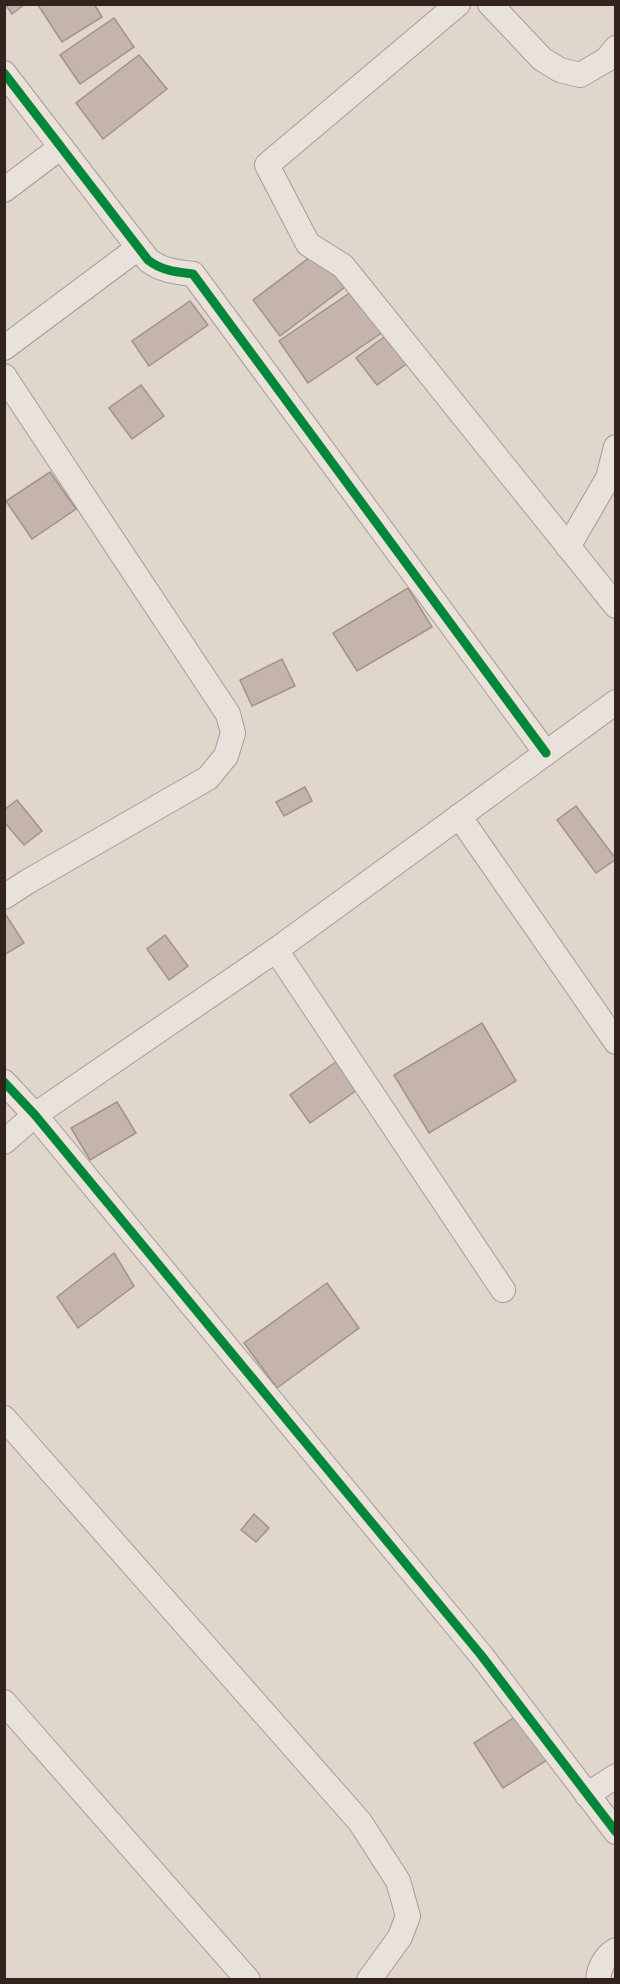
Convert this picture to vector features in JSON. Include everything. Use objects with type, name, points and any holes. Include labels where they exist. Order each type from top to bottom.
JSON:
[{"type":"street","points":[[458,4],[267,165],[308,244],[344,266],[615,606]]},
{"type":"street","points":[[490,4],[542,59],[560,70],[580,75],[606,60],[615,48]]},
{"type":"street","points":[[4,73],[148,260],[170,271],[194,274],[546,753]]},
{"type":"street","points":[[4,190],[62,147]]},
{"type":"street","points":[[4,348],[138,248]]},
{"type":"street","points":[[4,376],[228,714],[233,733],[226,756],[208,778],[4,897]]},
{"type":"street","points":[[568,547],[608,478],[615,447]]},
{"type":"street","points":[[4,1142],[36,1115],[276,950],[615,702]]},
{"type":"street","points":[[459,816],[615,1042]]},
{"type":"street","points":[[276,950],[503,1290]]},
{"type":"street","points":[[4,1082],[36,1115],[481,1655],[615,1832]]},
{"type":"street","points":[[4,1418],[352,1813],[398,1881],[408,1916],[400,1937],[369,1980]]},
{"type":"street","points":[[4,1702],[248,1980]]},
{"type":"street","points":[[587,1795],[615,1776]]},
{"type":"street","points":[[598,1980],[599,1969],[615,1950]]},
{"type":"building","points":[[5,4],[25,4],[12,14]]},
{"type":"building","points":[[94,4],[102,17],[62,42],[38,5]]},
{"type":"building","points":[[114,18],[134,47],[80,84],[60,55]]},
{"type":"building","points":[[139,55],[167,89],[103,139],[76,103]]},
{"type":"building","points":[[318,251],[345,287],[280,336],[253,300]]},
{"type":"building","points":[[354,290],[383,332],[308,383],[279,341]]},
{"type":"building","points":[[190,301],[208,325],[149,366],[132,341]]},
{"type":"building","points":[[388,334],[409,362],[377,385],[356,358]]},
{"type":"building","points":[[141,385],[164,416],[132,439],[109,408]]},
{"type":"building","points":[[50,472],[76,509],[32,539],[6,501]]},
{"type":"building","points":[[408,588],[432,627],[357,671],[333,633]]},
{"type":"building","points":[[282,659],[295,686],[252,706],[240,680]]},
{"type":"building","points":[[305,787],[312,801],[284,816],[276,802]]},
{"type":"building","points":[[17,800],[42,831],[24,845],[4,822],[4,810]]},
{"type":"building","points":[[576,806],[616,859],[596,873],[557,820]]},
{"type":"building","points":[[4,912],[24,943],[4,955]]},
{"type":"building","points":[[165,935],[188,966],[169,980],[147,949]]},
{"type":"building","points":[[482,1023],[516,1081],[429,1133],[394,1075]]},
{"type":"building","points":[[337,1061],[357,1090],[310,1123],[290,1095]]},
{"type":"building","points":[[117,1102],[136,1133],[90,1160],[71,1128]]},
{"type":"building","points":[[114,1253],[134,1286],[78,1328],[57,1297]]},
{"type":"building","points":[[327,1283],[359,1328],[277,1388],[244,1343]]},
{"type":"building","points":[[254,1514],[269,1528],[256,1542],[241,1530]]},
{"type":"building","points":[[518,1715],[547,1760],[503,1788],[474,1743]]},
{"type":"cycle path","points":[[4,73],[148,260],[164,269],[193,274],[546,753]]},
{"type":"cycle path","points":[[4,1082],[35,1115],[481,1655],[616,1832]]}]
